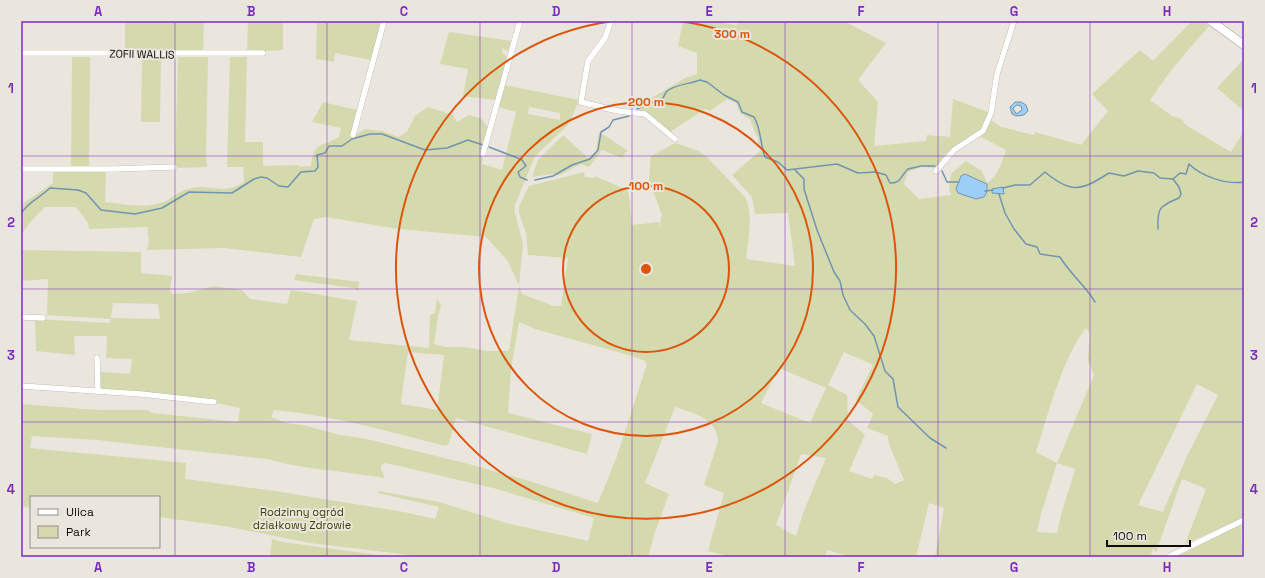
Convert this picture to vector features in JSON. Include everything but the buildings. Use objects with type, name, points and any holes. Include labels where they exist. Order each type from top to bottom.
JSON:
[{"type":"street","points":[[352,135],[384,21]]},
{"type":"street","points":[[483,154],[520,21]]},
{"type":"street","points":[[610,21],[605,38],[588,61],[581,102],[618,111],[645,114],[675,139]]},
{"type":"street","points":[[936,172],[954,150],[983,131],[991,113],[997,74],[1014,21]]},
{"type":"street","points":[[1211,21],[1244,45]]},
{"type":"street","name":"ZOFII WALLIS","points":[[21,53],[263,53]]},
{"type":"street","points":[[21,169],[115,169],[174,167]]},
{"type":"street","points":[[21,317],[43,318]]},
{"type":"street","points":[[98,358],[98,392]]},
{"type":"street","points":[[21,386],[141,394],[214,402]]},
{"type":"street","points":[[1168,557],[1244,520]]},
{"type":"green space","points":[[125,21],[204,21],[203,53],[125,51]]},
{"type":"green space","points":[[248,21],[283,21],[283,50],[247,52]]},
{"type":"green space","points":[[317,21],[382,21],[371,60],[335,53],[334,62],[316,59]]},
{"type":"green space","name":"Rodzinny ogród działkowy Zdrowie","points":[[683,21],[710,21],[737,25],[738,21],[844,21],[886,43],[858,80],[878,102],[874,146],[926,141],[927,135],[950,137],[953,99],[988,112],[980,131],[945,154],[936,168],[921,167],[908,172],[904,184],[919,199],[951,195],[949,189],[951,174],[966,161],[982,171],[987,183],[991,181],[999,169],[1006,150],[981,137],[991,120],[1001,127],[1034,135],[1035,132],[1081,145],[1108,111],[1092,94],[1140,50],[1153,61],[1192,21],[1202,21],[1209,26],[1172,69],[1150,100],[1172,116],[1182,119],[1186,125],[1231,152],[1244,131],[1244,517],[1185,544],[1206,489],[1182,479],[1156,552],[1153,548],[1151,555],[1141,557],[935,557],[944,508],[929,503],[916,557],[852,557],[827,550],[825,557],[732,557],[708,551],[724,493],[704,485],[718,441],[717,433],[709,422],[703,418],[675,407],[645,483],[669,494],[655,532],[648,557],[418,556],[310,543],[230,527],[160,517],[160,496],[30,496],[30,508],[21,507],[21,404],[98,410],[147,410],[152,413],[238,422],[240,408],[171,396],[101,390],[101,372],[130,374],[132,359],[106,358],[107,336],[74,336],[75,355],[36,351],[35,319],[109,323],[111,319],[47,315],[48,279],[21,281],[21,250],[141,252],[141,273],[172,276],[170,290],[172,294],[189,293],[214,286],[242,290],[250,299],[287,304],[291,290],[357,301],[349,340],[429,348],[430,315],[435,313],[437,298],[441,306],[438,315],[434,344],[445,347],[464,347],[487,351],[509,351],[519,286],[522,294],[554,306],[561,306],[568,258],[528,255],[526,233],[519,213],[519,206],[529,186],[584,172],[585,177],[594,178],[595,176],[627,190],[629,195],[632,225],[659,222],[659,228],[662,215],[649,180],[651,156],[675,143],[699,151],[708,158],[745,197],[748,204],[750,219],[746,259],[795,266],[788,213],[755,214],[752,197],[732,175],[761,150],[758,147],[758,135],[756,136],[750,119],[740,113],[736,103],[727,99],[710,111],[705,109],[670,132],[640,111],[637,107],[685,78],[697,74],[697,53],[678,46]],"holes":[[[113,303],[158,304],[160,319],[111,318]],[[519,322],[535,329],[632,356],[645,361],[647,364],[617,456],[598,503],[465,463],[362,438],[340,435],[303,425],[286,423],[271,417],[274,410],[296,412],[339,420],[446,446],[449,443],[456,418],[587,454],[592,434],[508,413],[511,369]],[[1086,328],[1090,333],[1088,360],[1094,375],[1057,463],[1036,452],[1056,387],[1070,355],[1077,340]],[[408,352],[444,355],[437,410],[402,404],[401,401]],[[844,352],[873,365],[856,400],[873,414],[867,428],[888,436],[889,444],[904,480],[895,484],[887,478],[874,475],[872,479],[849,471],[865,435],[848,420],[847,395],[828,385]],[[779,368],[826,388],[810,423],[761,403]],[[1197,384],[1218,395],[1186,458],[1163,512],[1138,505]],[[32,436],[97,440],[267,459],[296,466],[385,478],[381,465],[386,463],[493,488],[594,518],[588,541],[506,523],[439,502],[379,491],[378,493],[439,507],[435,519],[404,512],[268,490],[185,479],[186,463],[30,448]],[[801,454],[826,458],[803,513],[796,536],[776,525]],[[1057,463],[1075,469],[1057,533],[1037,532]]]},
{"type":"green space","points":[[449,32],[511,41],[508,51],[502,48],[503,53],[507,57],[497,99],[494,100],[463,96],[468,69],[440,64]]},
{"type":"green space","points":[[142,55],[161,57],[160,122],[141,122]]},
{"type":"green space","points":[[72,57],[90,57],[89,166],[71,167]]},
{"type":"green space","points":[[178,57],[208,57],[207,167],[175,168]]},
{"type":"green space","points":[[230,57],[247,57],[245,142],[263,142],[263,166],[311,166],[316,148],[339,137],[341,128],[312,122],[323,102],[357,110],[351,138],[365,129],[382,131],[399,137],[407,132],[415,116],[428,107],[453,115],[457,122],[469,115],[481,118],[488,128],[480,153],[483,158],[482,164],[502,170],[516,112],[498,107],[504,85],[579,100],[569,124],[535,156],[515,205],[515,213],[523,244],[519,286],[508,261],[486,237],[398,229],[326,217],[314,219],[301,257],[225,248],[147,250],[149,241],[147,227],[89,229],[88,223],[76,207],[45,207],[32,220],[21,235],[22,204],[53,183],[53,171],[106,171],[105,202],[134,205],[156,204],[166,201],[181,191],[188,189],[203,187],[223,189],[236,186],[244,182],[243,167],[227,167]],"holes":[[[529,107],[560,113],[560,120],[528,114]]]},
{"type":"green space","points":[[1244,59],[1244,111],[1217,88]]},
{"type":"green space","points":[[599,132],[627,150],[622,158],[602,150],[589,167],[581,164],[560,175],[553,174],[532,177],[538,160],[563,135],[588,158],[596,151]]},
{"type":"green space","points":[[296,274],[359,282],[358,291],[354,288],[294,280]]},
{"type":"green space","points":[[1241,524],[1242,557],[1175,557],[1183,554]]},
{"type":"green space","points":[[272,539],[283,542],[392,557],[270,557]]},
{"type":"water","points":[[1015,102],[1021,102],[1026,105],[1028,111],[1024,115],[1016,116],[1012,114],[1010,107]],"holes":[[[1017,105],[1021,106],[1022,110],[1016,114],[1013,108]]]},
{"type":"water","points":[[965,174],[987,184],[987,192],[984,197],[976,199],[958,193],[956,189],[961,176]]},
{"type":"water","points":[[1003,187],[1004,194],[992,193],[992,189]]},
{"type":"waterway","points":[[637,109],[653,102],[661,101],[666,92],[673,87],[700,80],[707,82],[724,95],[738,102],[742,112],[754,117],[758,126],[765,157],[778,162],[787,170],[837,164],[858,173],[876,172],[886,175],[890,183],[894,183],[899,181],[908,169],[921,166],[935,166]]},
{"type":"waterway","points":[[535,180],[553,176],[572,165],[590,159],[598,150],[601,132],[609,127],[613,120],[629,116]]},
{"type":"waterway","points":[[21,214],[30,203],[50,188],[78,190],[86,193],[101,210],[135,214],[162,208],[189,192],[232,193],[254,179],[261,177],[267,178],[279,186],[288,187],[301,172],[315,171],[318,167],[317,155],[325,153],[329,146],[342,146],[352,139],[370,134],[382,134],[425,150],[447,148],[468,140],[483,145]]},
{"type":"waterway","points":[[489,147],[522,160],[526,166],[518,172],[520,177],[527,180]]},
{"type":"waterway","points":[[1003,188],[1015,185],[1030,185],[1045,172],[1062,184],[1076,188],[1091,184],[1109,173],[1124,176],[1138,171],[1154,173],[1160,178],[1173,179],[1180,173],[1186,174],[1189,164],[1200,172],[1214,179],[1237,183],[1244,182]]},
{"type":"waterway","points":[[795,170],[804,179],[804,189],[817,230],[834,272],[840,281],[843,295],[850,310],[865,324],[874,336],[885,371],[893,379],[898,407],[930,438],[946,448]]},
{"type":"waterway","points":[[942,171],[947,182],[959,182]]},
{"type":"waterway","points":[[1158,229],[1158,216],[1161,208],[1179,198],[1181,194],[1179,187],[1173,179]]},
{"type":"waterway","points":[[985,191],[993,190]]},
{"type":"waterway","points":[[999,194],[1005,213],[1014,229],[1026,244],[1037,247],[1040,254],[1060,257],[1095,302]]}]
